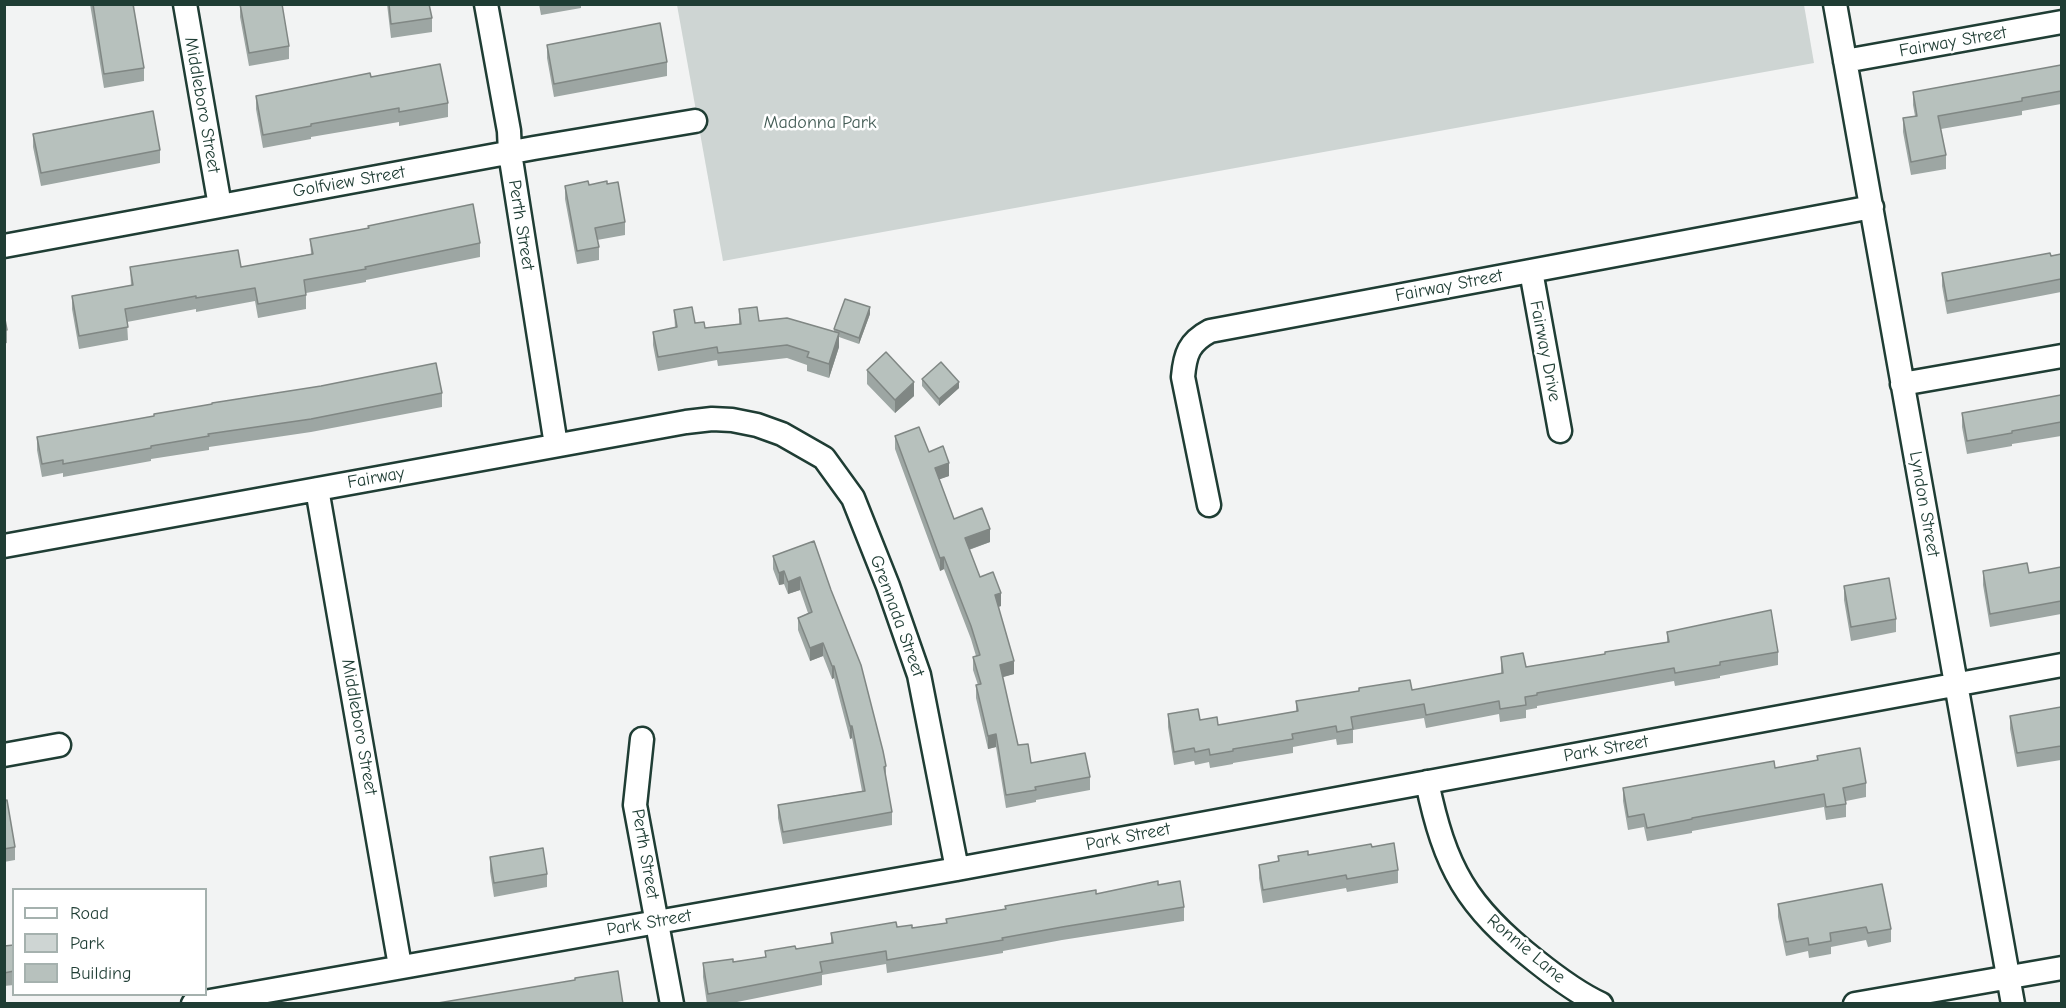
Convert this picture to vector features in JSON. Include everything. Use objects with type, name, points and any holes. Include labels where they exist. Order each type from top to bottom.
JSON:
[{"type":"street","name":"Middleboro Street","points":[[185,4],[220,206]]},
{"type":"street","name":"Perth Street","points":[[486,4],[509,131],[510,153],[556,445]]},
{"type":"street","name":"Lyndon Street","points":[[1836,4],[2013,1004]]},
{"type":"street","name":"Fairway Street","points":[[1845,61],[2061,22]]},
{"type":"street","name":"Golfview Street","points":[[4,246],[510,153],[695,122]]},
{"type":"street","name":"Fairway Street","points":[[1209,505],[1184,377],[1184,361],[1188,351],[1201,336],[1210,331],[1872,207]]},
{"type":"street","name":"Fairway Drive","points":[[1531,271],[1560,431]]},
{"type":"street","points":[[1902,384],[2061,356]]},
{"type":"street","name":"Fairway","points":[[4,546],[686,422],[712,419],[747,423]]},
{"type":"street","name":"Grennada Street","points":[[747,423],[782,434],[824,458],[853,498],[888,586],[919,675],[957,869]]},
{"type":"street","name":"Middleboro Street","points":[[317,489],[400,966]]},
{"type":"street","name":"Park Street","points":[[193,1004],[957,869],[2061,665]]},
{"type":"street","name":"Perth Street","points":[[642,739],[635,805],[672,1004]]},
{"type":"street","points":[[4,755],[59,745]]},
{"type":"street","name":"Ronnie Lane","points":[[1427,782],[1445,851],[1462,886],[1481,911],[1507,938],[1563,982],[1601,1004]]},
{"type":"street","points":[[1855,1004],[2061,968]]},
{"type":"green space","name":"Madonna Park","points":[[677,5],[1804,5],[1814,63],[723,261]]},
{"type":"building","points":[[93,4],[133,4],[144,68],[104,74]]},
{"type":"building","points":[[240,4],[282,4],[289,46],[249,53]]},
{"type":"building","points":[[389,4],[429,4],[432,18],[391,24]]},
{"type":"building","points":[[660,23],[667,62],[554,84],[547,45]]},
{"type":"building","points":[[440,64],[448,103],[399,112],[399,108],[263,135],[256,96],[370,73],[371,77]]},
{"type":"building","points":[[2061,65],[2061,91],[2022,98],[2022,101],[1938,116],[1946,155],[1911,162],[1903,118],[1917,116],[1913,92]]},
{"type":"building","points":[[153,111],[160,150],[41,173],[33,134]]},
{"type":"building","points":[[588,181],[589,185],[607,181],[607,184],[618,182],[625,222],[595,228],[599,247],[577,251],[565,186]]},
{"type":"building","points":[[473,204],[480,243],[365,267],[366,269],[304,280],[306,295],[258,304],[255,288],[125,309],[128,327],[79,336],[72,296],[133,285],[130,267],[238,250],[241,267],[313,254],[310,239]]},
{"type":"building","points":[[2050,253],[2051,256],[2061,254],[2061,279],[1947,301],[1942,273]]},
{"type":"building","points":[[845,299],[870,307],[859,338],[834,329]]},
{"type":"building","points":[[692,307],[695,323],[704,322],[705,328],[741,324],[739,309],[757,307],[759,321],[787,318],[839,333],[829,364],[807,357],[809,352],[787,345],[718,353],[717,347],[658,357],[653,332],[677,327],[674,310]]},
{"type":"building","points":[[4,314],[7,330],[4,330]]},
{"type":"building","points":[[886,352],[914,382],[895,400],[867,370]]},
{"type":"building","points":[[941,362],[959,382],[939,399],[922,379]]},
{"type":"building","points":[[436,363],[442,393],[311,419],[208,434],[209,436],[63,464],[63,460],[42,464],[37,437]]},
{"type":"building","points":[[2061,395],[2061,422],[1967,441],[1962,413]]},
{"type":"building","points":[[919,427],[929,452],[943,446],[949,463],[935,468],[954,519],[982,508],[990,529],[965,538],[980,577],[993,572],[1001,593],[995,595],[1014,661],[1000,665],[1018,745],[1028,744],[1031,763],[1085,753],[1090,777],[1006,795],[996,734],[988,736],[976,685],[981,684],[973,657],[980,655],[944,557],[940,558],[895,436]]},
{"type":"building","points":[[814,541],[861,665],[883,751],[892,812],[783,832],[778,805],[865,791],[852,726],[850,726],[834,666],[832,666],[823,643],[810,648],[798,618],[812,612],[800,577],[788,582],[784,571],[779,573],[773,556]]},
{"type":"building","points":[[2027,563],[2029,573],[2061,567],[2061,601],[1990,614],[1983,571]]},
{"type":"building","points":[[1889,578],[1896,619],[1851,627],[1844,586]]},
{"type":"building","points":[[1771,610],[1778,652],[1675,673],[1674,668],[1537,693],[1537,695],[1525,697],[1526,705],[1500,709],[1499,701],[1426,715],[1424,704],[1351,717],[1353,729],[1337,732],[1336,726],[1292,734],[1293,739],[1210,755],[1209,749],[1195,752],[1194,748],[1174,752],[1168,714],[1198,709],[1200,720],[1217,717],[1218,725],[1298,711],[1296,701],[1359,691],[1359,688],[1410,680],[1412,690],[1503,673],[1501,657],[1523,653],[1526,667],[1669,642],[1667,632]]},
{"type":"building","points":[[2061,707],[2061,746],[2017,753],[2010,716]]},
{"type":"building","points":[[1860,748],[1866,783],[1843,788],[1846,804],[1826,807],[1824,794],[1647,828],[1644,814],[1628,817],[1623,788],[1774,761],[1775,768],[1818,760],[1817,756]]},
{"type":"building","points":[[7,800],[15,847],[4,849],[4,801]]},
{"type":"building","points":[[1394,843],[1398,870],[1347,879],[1346,875],[1263,890],[1259,865],[1279,861],[1278,856],[1308,851],[1308,855],[1371,844],[1372,847]]},
{"type":"building","points":[[543,848],[547,874],[494,883],[490,857]]},
{"type":"building","points":[[1158,881],[1158,885],[1180,881],[1184,907],[887,960],[886,951],[820,962],[822,972],[708,994],[703,963],[733,959],[733,962],[766,957],[765,951],[833,943],[831,933],[896,922],[897,927],[912,925],[912,928],[947,923],[946,919],[1006,909],[1005,906],[1096,890],[1096,894]]},
{"type":"building","points":[[1882,884],[1891,929],[1868,933],[1866,927],[1830,933],[1831,941],[1809,945],[1808,938],[1786,942],[1778,904]]},
{"type":"building","points":[[12,945],[12,971],[4,973],[4,946]]},
{"type":"building","points":[[618,971],[623,1004],[432,1004],[575,980],[575,978]]}]
